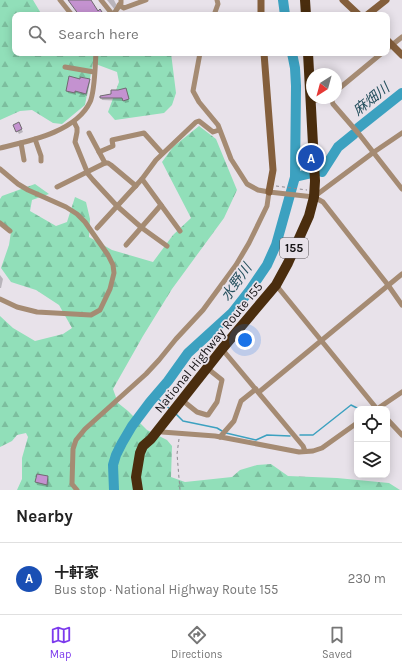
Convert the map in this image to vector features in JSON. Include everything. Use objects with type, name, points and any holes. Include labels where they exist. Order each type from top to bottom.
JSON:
[{"type":"highway","points":[[305,0],[306,12]]},
{"type":"highway","name":"National Highway Route 155","points":[[308,56],[309,68]]},
{"type":"highway","name":"National Highway Route 155","points":[[138,490],[136,477],[140,453],[143,446],[151,439],[222,349],[276,286],[288,263],[308,216],[310,194],[315,181],[311,104]]},
{"type":"street","points":[[60,0],[70,12]]},
{"type":"street","points":[[101,0],[111,12]]},
{"type":"street","points":[[115,12],[120,3],[124,8],[146,0]]},
{"type":"street","points":[[215,12],[218,4],[216,0]]},
{"type":"street","points":[[261,0],[261,12]]},
{"type":"street","points":[[343,0],[356,12]]},
{"type":"street","points":[[371,12],[386,0]]},
{"type":"street","points":[[390,44],[402,37]]},
{"type":"street","points":[[390,46],[402,55]]},
{"type":"street","points":[[0,148],[34,140],[60,130],[74,122],[90,102],[93,91],[96,56]]},
{"type":"street","points":[[199,56],[193,91],[199,102],[218,124],[231,159],[247,184],[258,190],[271,189],[310,194],[323,202],[402,305]]},
{"type":"street","points":[[77,490],[72,484],[73,449],[76,440],[85,429],[146,374],[203,310],[249,243],[267,206],[273,170],[264,56]]},
{"type":"street","points":[[342,86],[378,56]]},
{"type":"street","points":[[65,67],[94,72]]},
{"type":"street","points":[[333,104],[374,152],[402,189]]},
{"type":"street","points":[[97,228],[142,180],[153,163],[162,153],[196,122],[199,121],[213,132],[219,130]]},
{"type":"street","points":[[74,122],[77,128],[74,142],[93,180],[117,206],[141,228],[167,246]]},
{"type":"street","points":[[89,133],[105,163],[111,165],[136,186]]},
{"type":"street","points":[[99,152],[113,146],[112,140],[144,133],[162,153]]},
{"type":"street","points":[[310,194],[402,133]]},
{"type":"street","points":[[34,140],[41,156],[41,161]]},
{"type":"street","points":[[21,143],[24,160]]},
{"type":"street","points":[[57,187],[105,163]]},
{"type":"street","points":[[0,169],[28,190],[66,206],[77,214],[108,255],[113,265],[114,273],[110,289],[100,310],[91,315],[37,312],[17,307],[0,299]]},
{"type":"street","points":[[142,180],[180,231]]},
{"type":"street","points":[[126,245],[161,205]]},
{"type":"street","points":[[0,223],[10,231]]},
{"type":"street","points":[[220,436],[234,421],[241,401],[322,340],[402,274]]},
{"type":"street","points":[[276,286],[322,340],[375,406]]},
{"type":"street","points":[[222,349],[303,446],[305,451]]},
{"type":"street","points":[[176,407],[206,415],[208,414],[217,402],[222,380],[207,368]]},
{"type":"street","points":[[381,406],[402,392]]},
{"type":"street","points":[[390,422],[402,435]]},
{"type":"street","points":[[158,429],[162,432],[220,436],[299,452],[313,451],[322,448],[354,425]]},
{"type":"path","points":[[271,189],[310,194]]},
{"type":"path","points":[[180,433],[177,454],[180,490]]},
{"type":"green space","points":[[0,0],[33,0],[40,12],[12,12],[12,56],[171,56],[176,93],[172,105],[164,113],[115,120],[108,112],[119,82],[117,72],[93,63],[85,105],[62,124],[53,123],[32,110],[20,111],[0,120]]},
{"type":"green space","points":[[199,126],[216,139],[237,190],[224,218],[172,289],[113,389],[118,403],[147,430],[167,440],[172,446],[171,477],[185,482],[232,477],[240,470],[257,465],[271,464],[288,476],[337,478],[389,483],[400,490],[17,490],[22,479],[22,458],[28,437],[26,433],[17,435],[12,441],[0,447],[0,316],[13,328],[35,341],[63,334],[72,328],[59,305],[36,290],[11,282],[1,268],[9,245],[11,232],[0,225],[0,199],[2,196],[35,184],[49,194],[32,200],[30,211],[56,226],[67,222],[75,197],[86,202],[90,219],[89,237],[112,250],[153,262],[173,235],[191,218],[162,162],[173,147]]},
{"type":"building","points":[[68,0],[91,0],[98,11],[100,9],[102,12],[77,12]]},
{"type":"building","points":[[69,76],[80,79],[80,77],[90,79],[86,94],[75,91],[75,93],[66,91]]},
{"type":"building","points":[[126,88],[129,99],[123,101],[122,98],[100,98],[100,96],[111,94],[111,90]]},
{"type":"building","points":[[19,122],[22,129],[16,132],[13,125]]},
{"type":"building","points":[[37,474],[48,476],[47,485],[35,482]]},
{"type":"waterway","name":"水野川","points":[[283,0],[285,12]]},
{"type":"waterway","name":"水野川","points":[[114,490],[113,465],[116,455],[132,426],[188,353],[232,313],[267,265],[276,245],[295,177],[296,86],[293,56]]},
{"type":"waterway","name":"麻畑川","points":[[358,128],[402,93]]},
{"type":"waterway","name":"麻畑川","points":[[322,172],[338,147],[354,134]]},
{"type":"waterway","name":"麻畑川","points":[[295,177],[308,174]]},
{"type":"waterway","points":[[155,396],[170,409]]},
{"type":"waterway","points":[[300,435],[313,435],[351,405],[354,406]]},
{"type":"waterway","points":[[176,414],[183,421],[217,428],[222,431]]},
{"type":"waterway","points":[[226,433],[256,440],[267,435],[290,436]]},
{"type":"place","name":"十軒家","points":[[311,158]]}]
